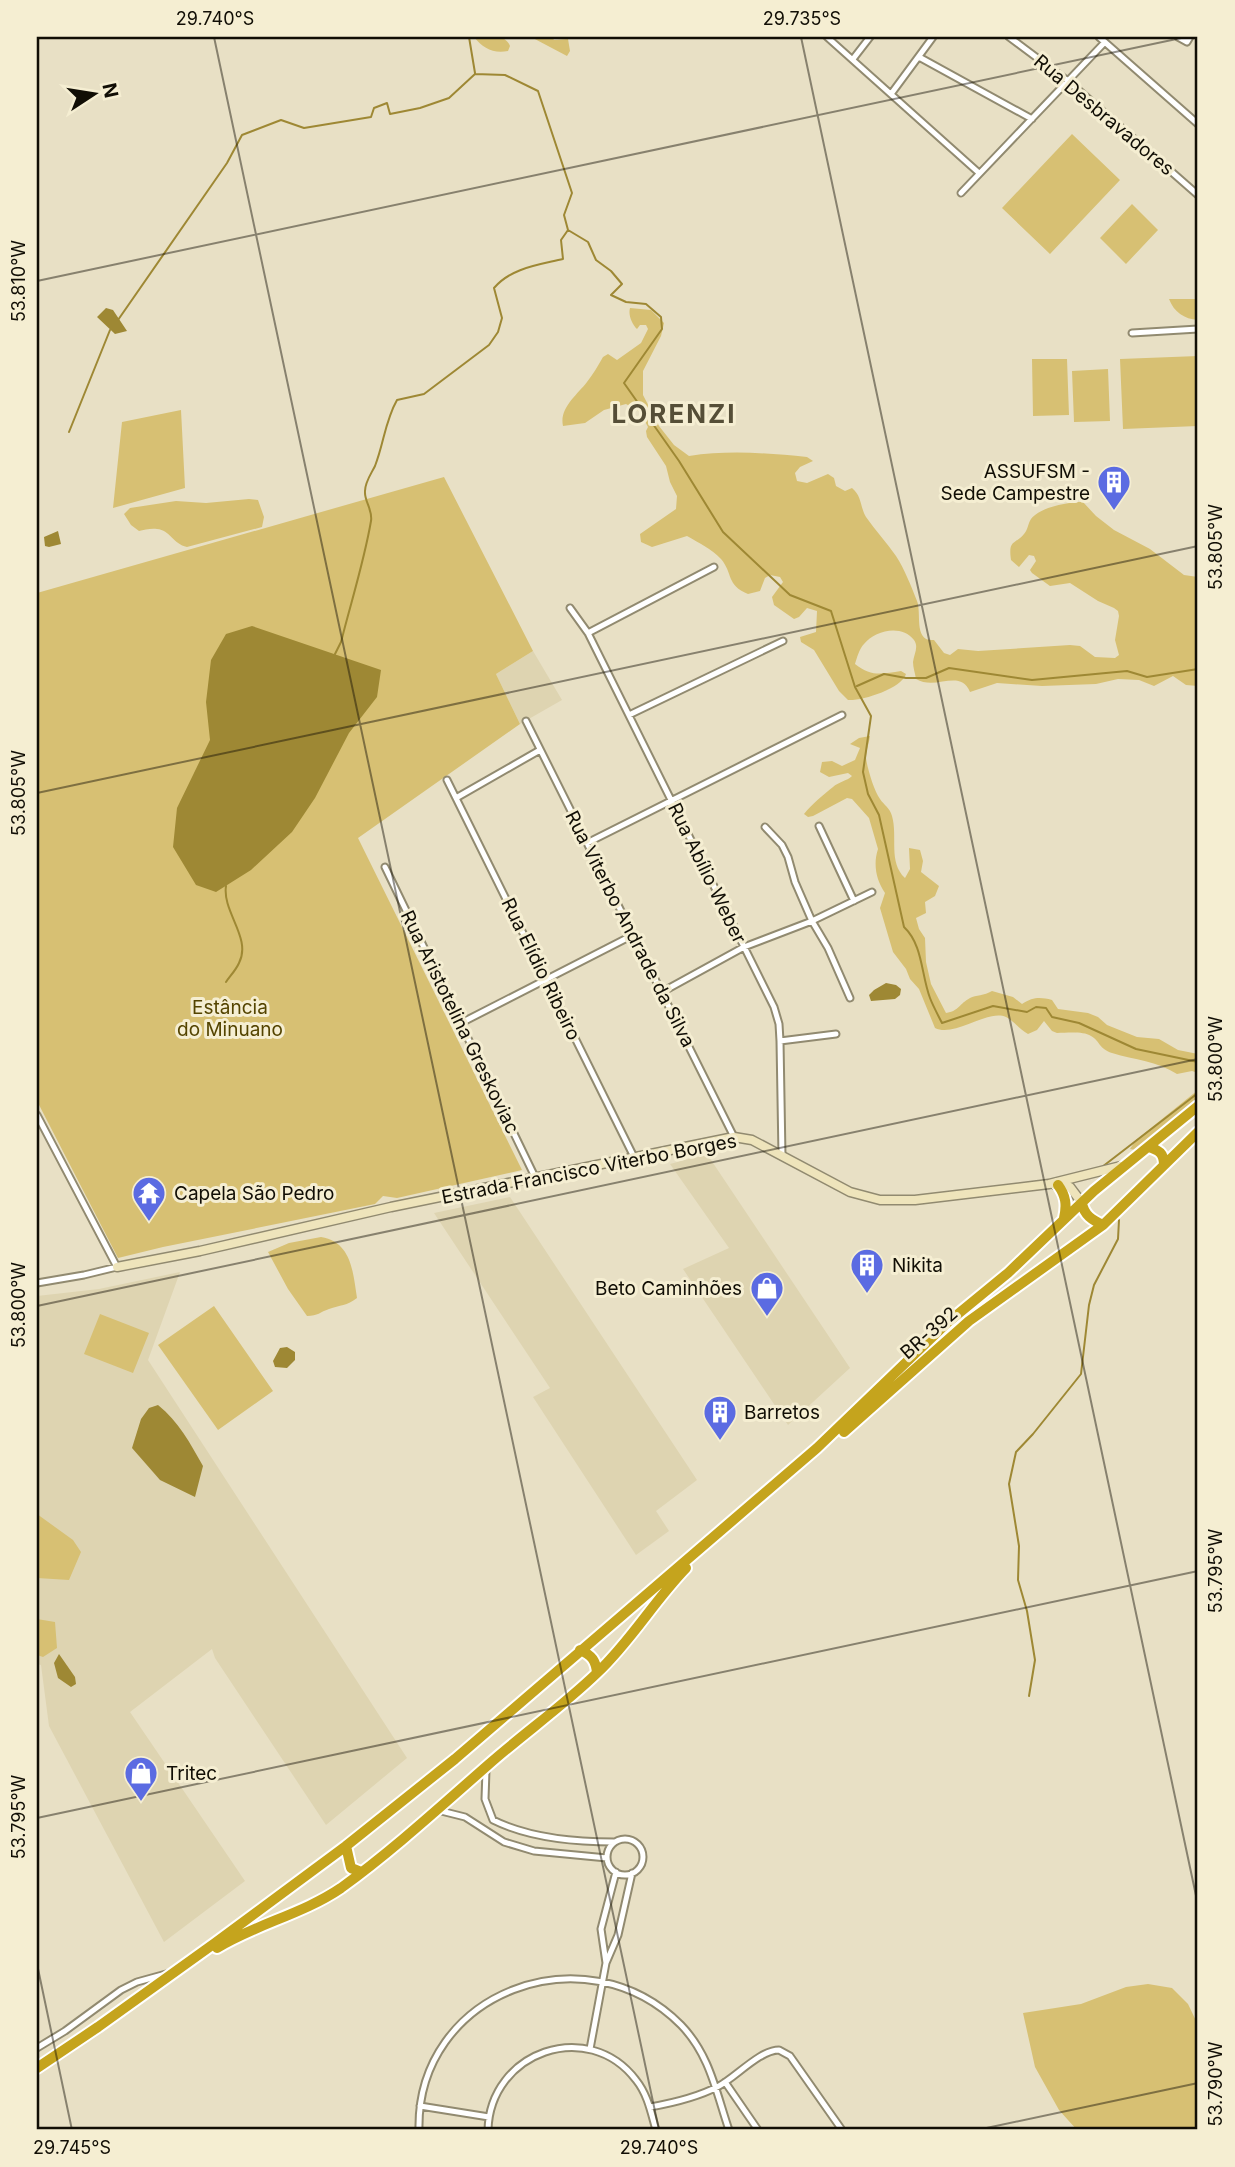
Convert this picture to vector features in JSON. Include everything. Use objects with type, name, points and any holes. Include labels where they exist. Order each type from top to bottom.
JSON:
[{"type":"highway","name":"BR-392","points":[[37,2068],[99,2027],[345,1846],[481,1737],[817,1448],[947,1323],[1008,1273],[1082,1203],[1198,1106]]},
{"type":"highway","name":"BR-392","points":[[37,2074],[118,2020],[220,1946],[319,1900],[361,1872],[597,1673],[630,1638],[667,1588],[688,1567],[969,1321],[1103,1225],[1198,1132]]},
{"type":"highway","points":[[1148,1147],[1161,1152],[1164,1165]]},
{"type":"highway","points":[[1056,1184],[1065,1195],[1064,1219]]},
{"type":"highway","points":[[1082,1203],[1090,1218],[1103,1225]]},
{"type":"highway","points":[[580,1650],[590,1654],[597,1673]]},
{"type":"highway","points":[[345,1846],[351,1868],[361,1872]]},
{"type":"street","points":[[827,37],[979,173]]},
{"type":"street","points":[[853,59],[870,37]]},
{"type":"street","points":[[891,94],[933,37]]},
{"type":"street","name":"Rua Desbravadores","points":[[1009,37],[1068,81],[1198,195]]},
{"type":"street","points":[[1099,37],[1198,124]]},
{"type":"street","points":[[1178,37],[1187,43],[1191,37]]},
{"type":"street","points":[[961,193],[1105,42]]},
{"type":"street","points":[[919,57],[1032,119]]},
{"type":"street","points":[[1132,333],[1198,329]]},
{"type":"street","points":[[588,633],[714,567]]},
{"type":"street","name":"Rua Abílio Weber","points":[[570,608],[588,633],[774,1007],[780,1041],[782,1156]]},
{"type":"street","points":[[629,715],[783,641]]},
{"type":"street","points":[[587,843],[842,715]]},
{"type":"street","name":"Rua Viterbo Andrade da Silva","points":[[526,721],[734,1136]]},
{"type":"street","points":[[456,798],[540,750]]},
{"type":"street","name":"Rua Elídio Ribeiro","points":[[447,780],[634,1157]]},
{"type":"street","points":[[819,826],[854,901]]},
{"type":"street","points":[[765,827],[782,845],[795,882],[850,998]]},
{"type":"street","name":"Rua Aristotelina Greskoviac","points":[[385,867],[535,1177]]},
{"type":"street","points":[[662,992],[744,947],[813,921],[872,892]]},
{"type":"street","points":[[461,1023],[633,935]]},
{"type":"street","points":[[780,1041],[836,1034]]},
{"type":"street","points":[[37,1115],[117,1267],[37,1283]]},
{"type":"street","name":"Estrada Francisco Viterbo Borges","points":[[117,1267],[734,1136],[752,1140],[850,1192],[880,1200],[915,1199],[1056,1184],[1128,1164]]},
{"type":"street","points":[[1056,1184],[1070,1187],[1082,1203]]},
{"type":"street","points":[[486,1766],[485,1799],[493,1820],[543,1837],[614,1842]]},
{"type":"street","points":[[437,1810],[465,1816],[504,1842],[534,1851],[607,1858]]},
{"type":"street","points":[[630,1839],[640,1847],[642,1864],[632,1873],[624,1875],[609,1866],[608,1849],[614,1842],[630,1839]]},
{"type":"street","points":[[606,1963],[601,1930],[616,1872]]},
{"type":"street","points":[[590,2049],[606,1963],[618,1936],[632,1873]]},
{"type":"street","points":[[37,2048],[121,1990],[136,1982],[175,1972]]},
{"type":"street","points":[[419,2130],[424,2090],[436,2059],[455,2031],[479,2008],[508,1991],[540,1980],[575,1978],[603,1981],[626,1988],[642,1995],[670,2015],[694,2040],[711,2071],[729,2130]]},
{"type":"street","points":[[488,2130],[494,2100],[502,2084],[521,2064],[554,2049],[573,2048],[590,2049],[625,2068],[638,2082],[650,2107],[656,2130]]},
{"type":"street","points":[[650,2107],[685,2099],[717,2087],[767,2052],[776,2049],[790,2056],[842,2130]]},
{"type":"street","points":[[725,2082],[758,2130]]},
{"type":"street","points":[[420,2106],[489,2118]]},
{"type":"shaded area","points":[[106,308],[113,310],[127,331],[115,334],[97,317]]},
{"type":"shaded area","points":[[58,531],[61,544],[45,546],[44,537]]},
{"type":"shaded area","points":[[252,626],[381,670],[377,697],[349,733],[315,798],[292,832],[251,870],[216,892],[196,885],[173,847],[177,808],[210,740],[206,702],[211,660],[226,634]]},
{"type":"shaded area","points":[[533,651],[562,700],[520,724],[496,674]]},
{"type":"shaded area","points":[[886,983],[901,989],[900,995],[895,999],[871,1001],[869,995]]},
{"type":"shaded area","name":"Beto Caminhões","points":[[707,1154],[850,1368],[788,1425],[683,1269],[729,1248],[670,1164]]},
{"type":"shaded area","points":[[510,1197],[697,1480],[656,1511],[669,1531],[636,1555],[533,1397],[550,1388],[434,1213]]},
{"type":"shaded area","points":[[180,1272],[148,1360],[407,1758],[326,1825],[215,1658],[212,1649],[130,1712],[245,1881],[164,1942],[49,1726],[41,1665],[37,1664],[37,1296],[99,1289]]},
{"type":"shaded area","points":[[287,1347],[295,1352],[295,1360],[287,1368],[275,1367],[273,1361],[280,1348]]},
{"type":"shaded area","points":[[158,1405],[178,1426],[203,1466],[195,1497],[160,1480],[132,1448],[141,1419],[149,1408]]},
{"type":"shaded area","points":[[59,1654],[75,1677],[76,1684],[71,1687],[58,1678],[54,1663]]},
{"type":"green space","points":[[474,37],[500,37],[510,46],[508,51],[493,51]]},
{"type":"green space","points":[[531,37],[568,39],[570,51],[567,56]]},
{"type":"green space","points":[[1072,134],[1120,180],[1050,254],[1002,208]]},
{"type":"green space","points":[[1132,204],[1158,230],[1126,264],[1100,238]]},
{"type":"green space","points":[[1169,299],[1198,299],[1198,320],[1180,314]]},
{"type":"green space","points":[[630,308],[651,310],[664,323],[661,336],[643,371],[643,395],[659,426],[674,445],[689,456],[762,453],[807,457],[813,461],[800,467],[795,473],[797,481],[807,483],[828,474],[834,478],[836,486],[845,491],[852,488],[858,495],[866,517],[905,572],[917,601],[919,626],[923,636],[934,640],[944,653],[950,655],[958,649],[978,651],[1070,645],[1080,646],[1095,657],[1115,658],[1119,655],[1115,640],[1118,611],[1070,583],[1050,586],[1030,570],[1036,561],[1034,556],[1029,555],[1019,567],[1011,560],[1011,545],[1025,532],[1035,515],[1055,506],[1083,502],[1114,530],[1150,549],[1184,575],[1198,577],[1198,686],[1186,685],[1173,676],[1154,686],[1139,680],[1118,679],[1096,684],[1042,686],[997,683],[970,692],[966,685],[960,682],[931,683],[916,679],[913,664],[916,648],[914,640],[903,632],[889,631],[869,639],[861,648],[855,664],[872,673],[901,671],[906,674],[897,685],[889,689],[848,700],[839,691],[814,650],[801,642],[800,637],[816,632],[817,611],[807,608],[794,619],[774,605],[772,597],[783,582],[780,577],[770,575],[765,578],[760,591],[748,594],[736,587],[725,564],[717,555],[687,536],[652,547],[641,542],[640,534],[676,509],[677,496],[666,466],[647,437],[648,427],[640,412],[626,404],[604,410],[585,423],[563,426],[562,419],[566,408],[603,357],[608,354],[617,360],[641,343],[648,329],[646,325],[640,325],[637,329],[635,327]]},
{"type":"green space","points":[[1198,356],[1198,426],[1123,429],[1120,359]]},
{"type":"green space","points":[[1032,359],[1067,359],[1069,415],[1033,416]]},
{"type":"green space","points":[[1108,369],[1110,421],[1074,422],[1072,371]]},
{"type":"green space","points":[[181,410],[185,488],[113,508],[122,422]]},
{"type":"green space","name":"Estância do Minuano","points":[[444,477],[533,651],[496,674],[520,724],[358,838],[522,1170],[397,1198],[383,1196],[375,1204],[118,1258],[37,1101],[37,593]]},
{"type":"green space","points":[[258,500],[264,517],[262,527],[187,547],[161,530],[139,531],[124,514],[130,508],[176,501],[206,503]]},
{"type":"green space","points":[[870,736],[867,762],[875,790],[892,816],[895,857],[900,872],[905,878],[910,869],[909,848],[920,850],[923,861],[921,872],[939,886],[935,896],[925,902],[926,913],[916,918],[925,938],[926,962],[931,984],[946,1013],[954,1011],[970,998],[992,991],[1013,997],[1022,1004],[1044,998],[1052,1000],[1058,1009],[1088,1013],[1107,1025],[1137,1037],[1159,1039],[1178,1050],[1198,1054],[1198,1073],[1192,1071],[1177,1074],[1154,1063],[1112,1053],[1088,1034],[1057,1033],[1044,1021],[1037,1030],[1028,1034],[1009,1018],[998,1016],[951,1029],[935,1028],[919,989],[893,952],[880,908],[885,893],[876,872],[878,849],[869,818],[852,799],[847,798],[813,816],[804,814],[835,785],[852,776],[848,773],[829,777],[820,772],[822,762],[832,761],[842,766],[855,760],[860,748],[850,744],[859,738]]},
{"type":"green space","points":[[1198,1090],[1198,1099],[1141,1151],[1130,1149],[1136,1140]]},
{"type":"green space","points":[[321,1237],[339,1245],[345,1252],[352,1269],[357,1298],[347,1304],[307,1316],[288,1289],[268,1252],[289,1243]]},
{"type":"green space","points":[[214,1306],[273,1391],[218,1430],[158,1345]]},
{"type":"green space","points":[[100,1314],[149,1333],[133,1373],[84,1354]]},
{"type":"green space","points":[[37,1514],[73,1540],[81,1552],[69,1580],[37,1578]]},
{"type":"green space","points":[[37,1619],[55,1622],[57,1648],[43,1657],[37,1655]]},
{"type":"green space","points":[[1148,1984],[1172,1988],[1188,2004],[1198,2025],[1198,2130],[1077,2130],[1059,2110],[1035,2067],[1023,2013],[1081,2004],[1126,1987]]},
{"type":"waterway","points":[[469,37],[475,73]]},
{"type":"waterway","points":[[118,320],[227,163],[242,135],[281,120],[304,128],[371,117],[374,108],[387,103],[390,114],[420,108],[449,98],[475,74],[505,75],[538,91],[572,193],[564,215],[568,230],[588,242],[596,260],[622,284],[611,295],[626,302],[646,304],[661,317],[662,329],[624,383],[679,461],[723,532],[790,595],[831,611],[855,687],[871,716],[863,772],[868,794],[879,815],[904,927],[915,942],[927,989],[942,1023],[993,1006],[1027,1012],[1036,1007],[1046,1008],[1052,1017],[1079,1023],[1136,1049],[1198,1062]]},
{"type":"waterway","points":[[335,654],[341,642],[371,521],[365,495],[366,484],[375,466],[397,400],[424,394],[489,345],[498,332],[502,318],[494,288],[517,272],[563,259],[561,240],[568,230]]},
{"type":"waterway","points":[[69,432],[110,330]]},
{"type":"waterway","points":[[857,686],[884,674],[926,678],[949,668],[1032,680],[1127,671],[1147,677],[1198,669]]},
{"type":"waterway","points":[[226,886],[228,905],[242,944],[238,966],[226,982]]},
{"type":"waterway","points":[[1103,1169],[1102,1167],[1198,1093]]},
{"type":"waterway","points":[[1029,1696],[1035,1660],[1027,1611],[1018,1580],[1019,1546],[1009,1484],[1016,1452],[1081,1374],[1089,1305],[1094,1285],[1118,1239],[1119,1220]]},
{"type":"place","name":"ASSUFSM - Sede Campestre","points":[[1114,512]]},
{"type":"place","name":"Capela São Pedro","points":[[149,1223]]},
{"type":"place","name":"Nikita","points":[[867,1295]]},
{"type":"place","name":"Beto Caminhões","points":[[767,1318]]},
{"type":"place","name":"Barretos","points":[[720,1442]]},
{"type":"place","name":"Tritec","points":[[141,1803]]},
{"type":"district","name":"LORENZI","points":[[674,413]]}]
